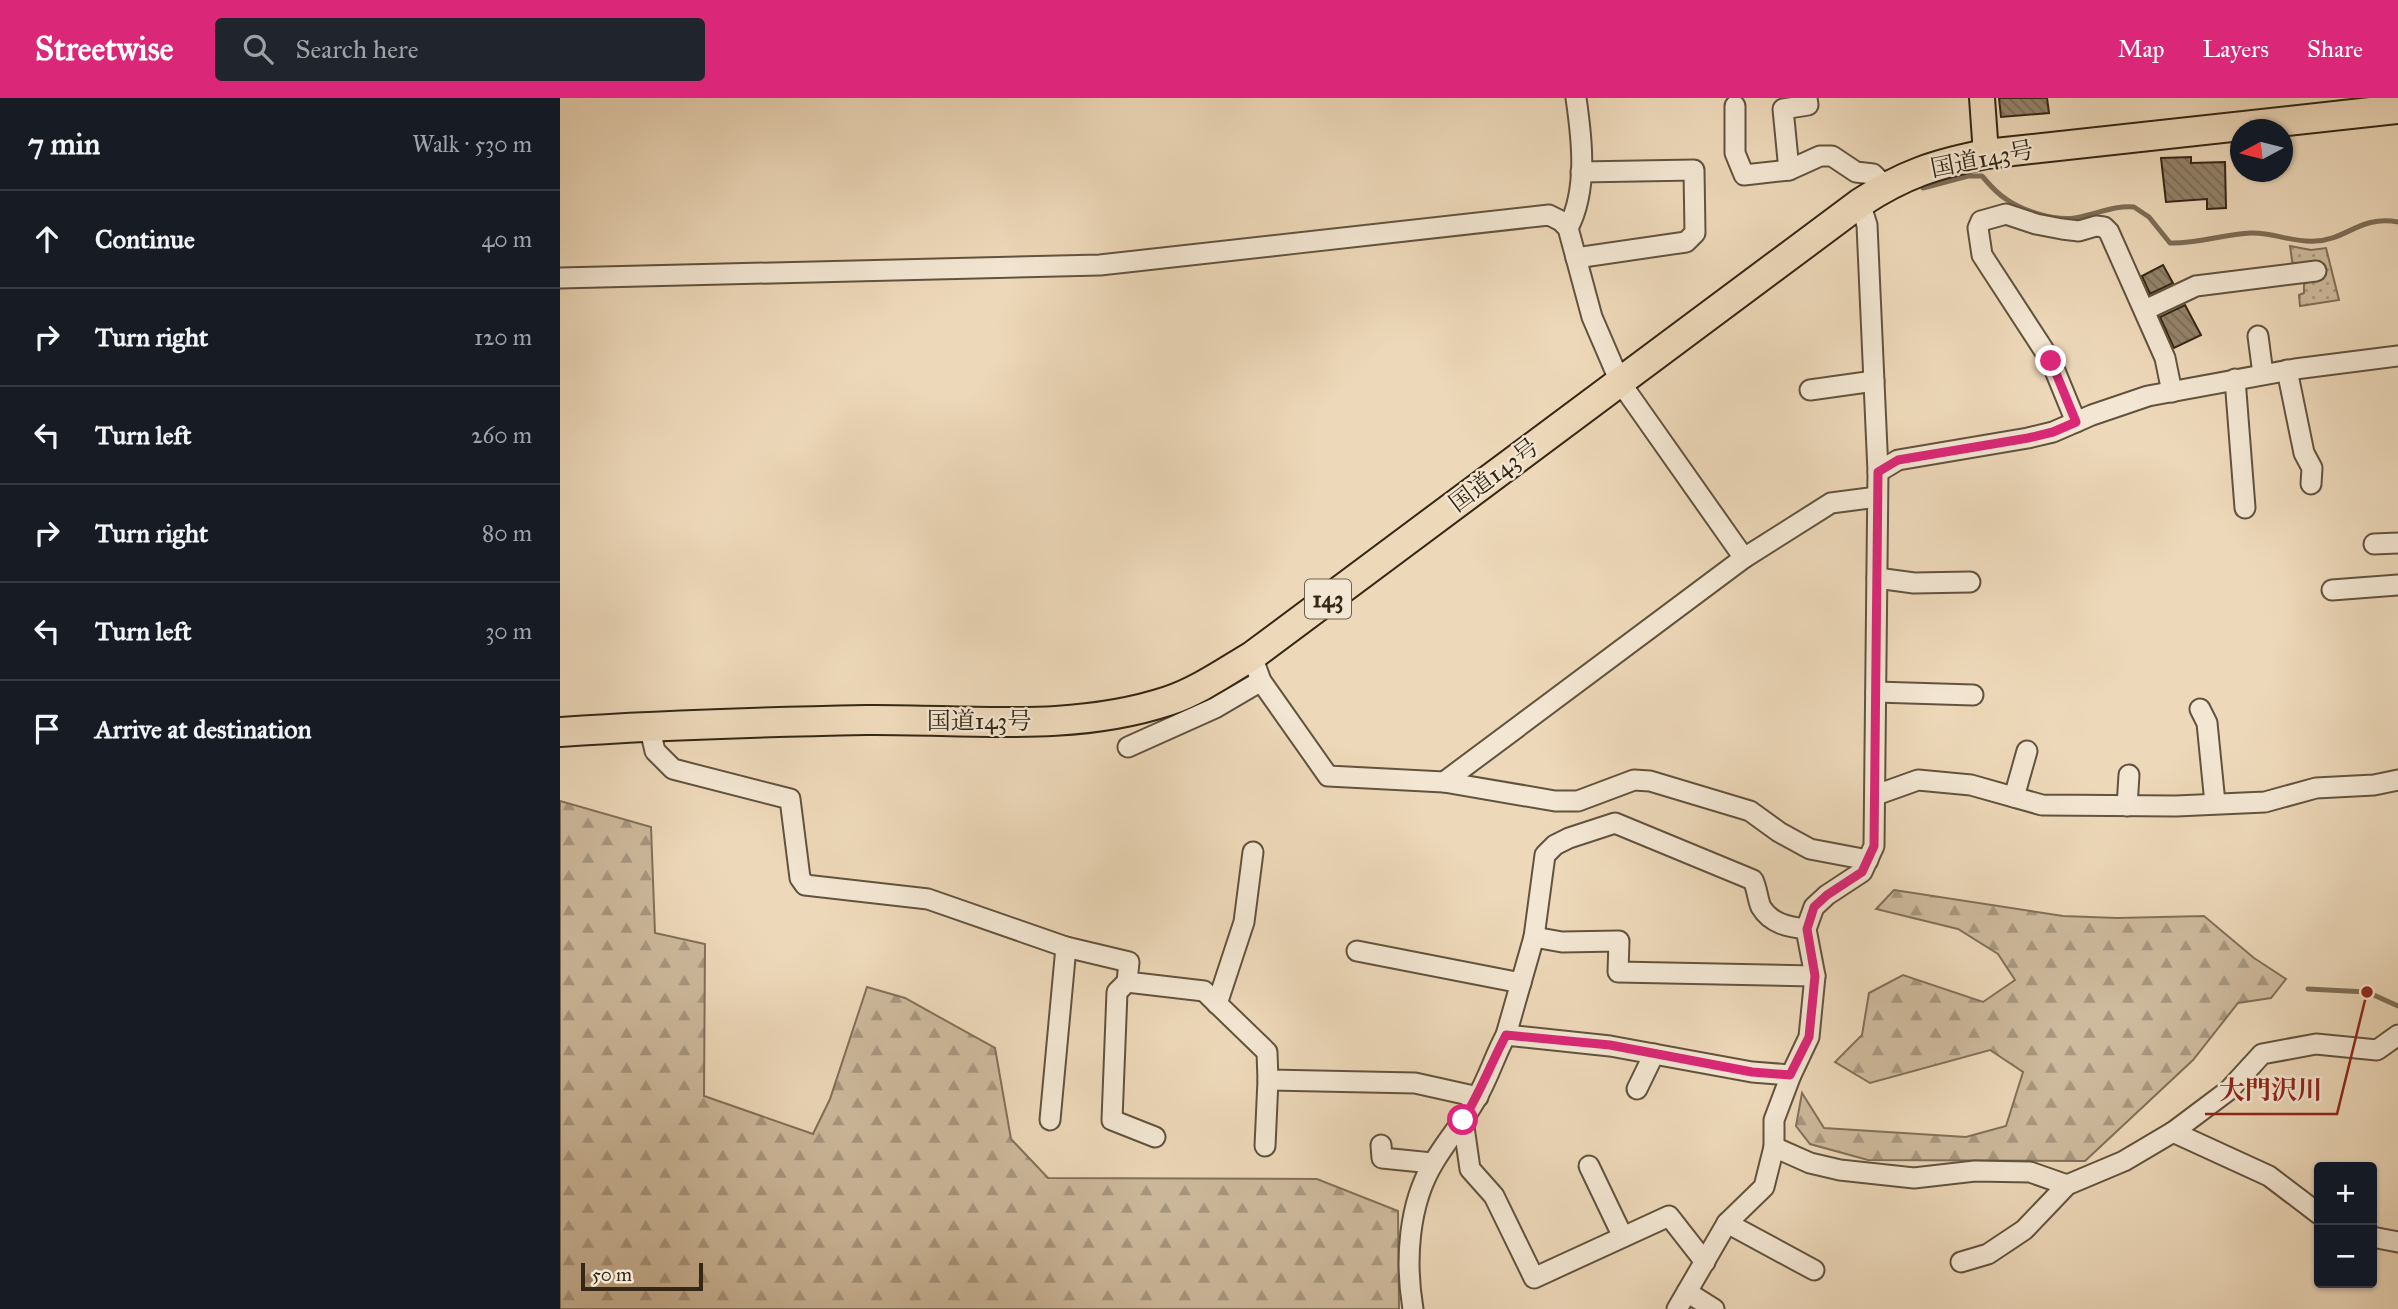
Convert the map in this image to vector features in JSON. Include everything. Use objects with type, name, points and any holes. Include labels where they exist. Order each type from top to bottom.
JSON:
[{"type":"highway","name":"国道143号","points":[[560,732],[649,726],[857,721],[1074,720],[1170,701],[1202,686],[1256,668],[1620,382],[1885,186],[1922,170],[1986,154],[2398,109]]},
{"type":"main road","points":[[1982,98],[1986,154]]},
{"type":"street","points":[[1568,228],[1576,212],[1581,172],[1576,98]]},
{"type":"street","points":[[1789,170],[1783,109],[1808,104],[1807,98]]},
{"type":"street","points":[[1735,106],[1735,153],[1744,175],[1789,170],[1820,156],[1832,156],[1857,172],[1873,174],[1885,186]]},
{"type":"street","points":[[1576,258],[1686,242],[1695,233],[1694,170],[1581,172]]},
{"type":"street","points":[[1714,1309],[1682,1301],[1727,1223],[1764,1187],[1774,1147],[1774,1120],[1790,1075],[1809,1037],[1815,976],[1807,929],[1814,907],[1862,872],[1874,846],[1878,472],[1867,225],[1860,203]]},
{"type":"street","points":[[2076,422],[2051,361],[1982,255],[1978,228],[1981,220],[2006,214],[2062,229],[2079,231],[2096,226],[2104,227],[2109,232],[2165,358],[2172,391]]},
{"type":"street","points":[[560,278],[1100,265],[1549,215],[1568,228],[1591,317],[1620,382],[1744,558]]},
{"type":"street","points":[[2145,310],[2196,286],[2316,271]]},
{"type":"street","points":[[2258,336],[2263,374]]},
{"type":"street","points":[[1878,472],[1898,460],[2053,432],[2148,396],[2287,370],[2398,356]]},
{"type":"street","points":[[2287,370],[2304,453],[2312,468],[2311,484]]},
{"type":"street","points":[[2235,379],[2245,508]]},
{"type":"street","points":[[1810,390],[1874,381]]},
{"type":"street","points":[[1444,782],[1744,558],[1831,503],[1877,497]]},
{"type":"street","points":[[2374,544],[2398,543]]},
{"type":"street","points":[[1877,579],[1914,583],[1970,582]]},
{"type":"street","points":[[2332,590],[2398,585]]},
{"type":"street","points":[[1128,747],[1215,708],[1256,668],[1328,776],[1444,782],[1555,801],[1578,801],[1634,780],[1650,782],[1750,811],[1779,832],[1810,849],[1868,860]]},
{"type":"street","points":[[1877,692],[1973,695]]},
{"type":"street","points":[[2200,709],[2207,723],[2215,803]]},
{"type":"street","points":[[649,726],[655,751],[673,769],[790,799],[800,878],[805,884],[928,899],[1066,947],[1129,962],[1127,982],[1117,992],[1112,1120],[1155,1137]]},
{"type":"street","points":[[2014,797],[2027,751]]},
{"type":"street","points":[[2127,806],[2129,775]]},
{"type":"street","points":[[1876,795],[1918,780],[1971,785],[2042,804],[2176,806],[2264,802],[2316,788],[2374,785],[2398,780]]},
{"type":"street","points":[[1611,789],[1615,823]]},
{"type":"street","points":[[1413,1309],[1409,1283],[1411,1233],[1418,1196],[1432,1163],[1478,1097],[1506,1035],[1534,937],[1545,855],[1555,845],[1615,823],[1753,880],[1759,891],[1761,907],[1774,920],[1782,926],[1807,929]]},
{"type":"street","points":[[1217,1004],[1244,922],[1253,852]]},
{"type":"street","points":[[1534,937],[1562,942],[1619,941],[1618,972],[1815,976]]},
{"type":"street","points":[[1050,1120],[1066,947]]},
{"type":"street","points":[[1357,951],[1521,983]]},
{"type":"street","points":[[1127,982],[1204,991],[1268,1052],[1265,1146]]},
{"type":"street","points":[[1506,1035],[1610,1045],[1752,1072],[1790,1075]]},
{"type":"street","points":[[1961,1262],[1988,1254],[2024,1230],[2067,1185],[2124,1161],[2173,1132],[2229,1090],[2262,1054],[2316,1044],[2377,1050],[2398,1035]]},
{"type":"street","points":[[1637,1088],[1654,1054]]},
{"type":"street","points":[[1268,1080],[1415,1083],[1478,1097]]},
{"type":"street","points":[[1463,1120],[1470,1169],[1494,1196],[1534,1278],[1669,1216],[1705,1262]]},
{"type":"street","points":[[2173,1132],[2269,1176],[2314,1210]]},
{"type":"street","points":[[1381,1145],[1382,1158],[1432,1163]]},
{"type":"street","points":[[1774,1147],[1810,1163],[1840,1170],[1914,1178],[1975,1171],[2030,1172],[2067,1185]]},
{"type":"street","points":[[1589,1166],[1623,1237]]},
{"type":"street","points":[[1727,1223],[1814,1270]]},
{"type":"street","points":[[2377,1238],[2398,1242]]},
{"type":"green space","points":[[2290,246],[2311,250],[2326,248],[2339,300],[2300,306],[2299,295],[2304,293],[2304,284],[2316,278],[2293,267]]},
{"type":"green space","points":[[560,801],[651,827],[655,933],[705,944],[704,1096],[813,1134],[830,1099],[867,987],[905,998],[995,1048],[1011,1139],[1048,1178],[1317,1179],[1398,1211],[1399,1309],[560,1309]]},
{"type":"green space","points":[[1894,890],[2063,916],[2204,916],[2254,958],[2286,979],[2271,998],[2238,1003],[2193,1060],[2085,1161],[1868,1160],[1810,1144],[1796,1126],[1802,1093],[1824,1128],[1966,1137],[2006,1126],[2023,1072],[1990,1050],[1870,1083],[1835,1062],[1862,1035],[1869,993],[1903,975],[1983,1002],[2015,980],[1998,954],[1958,929],[1876,909]]},
{"type":"building","points":[[1999,98],[2047,98],[2049,113],[2001,117]]},
{"type":"building","points":[[2191,157],[2191,163],[2225,162],[2226,208],[2207,209],[2207,199],[2166,202],[2161,158]]},
{"type":"building","points":[[2163,265],[2173,283],[2150,294],[2142,276]]},
{"type":"building","points":[[2185,305],[2201,335],[2174,348],[2160,317]]},
{"type":"waterway","points":[[1923,188],[1968,176],[1982,176],[1999,194],[2013,203],[2039,214],[2067,219],[2134,207],[2149,217],[2170,243],[2251,233],[2299,240],[2326,240],[2374,222],[2398,222]]},
{"type":"waterway","points":[[2308,989],[2367,992],[2398,1006]]},
{"type":"place","name":"大門沢川","points":[[2367,992]]},
{"type":"route","points":[[1463,1120],[1478,1097],[1506,1035],[1610,1045],[1752,1072],[1790,1075],[1809,1037],[1815,976],[1807,929],[1814,907],[1862,872],[1874,846],[1878,472],[1898,460],[2028,438],[2053,432],[2076,422],[2051,361]]}]
